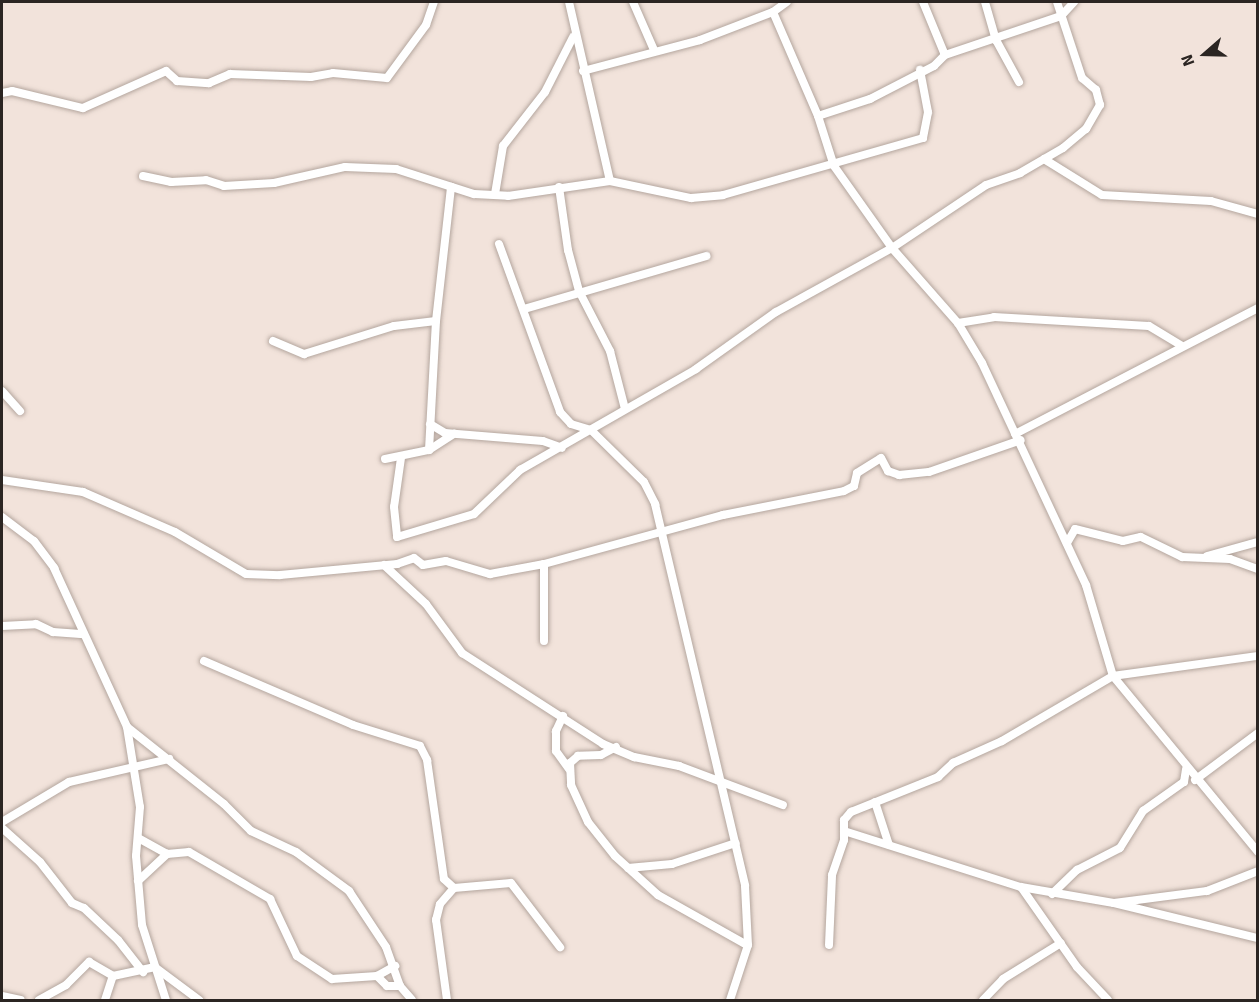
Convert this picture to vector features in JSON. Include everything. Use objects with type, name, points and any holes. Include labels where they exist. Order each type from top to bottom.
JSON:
[{"type":"street","points":[[2,93],[12,91],[83,108],[166,70],[177,81],[209,83],[230,74],[387,78],[426,25],[434,2]]},
{"type":"street","points":[[569,2],[573,37],[600,122],[610,181]]},
{"type":"street","points":[[633,2],[654,50]]},
{"type":"street","points":[[583,71],[654,50],[700,40],[773,12],[787,2]]},
{"type":"street","points":[[923,2],[945,55]]},
{"type":"street","points":[[985,2],[996,40],[1019,82]]},
{"type":"street","points":[[401,458],[394,529],[397,537],[405,537],[482,509],[513,474],[696,369],[776,312],[892,248],[986,185],[1044,159],[1086,129],[1100,105],[1096,90],[1082,78],[1057,2]]},
{"type":"street","points":[[818,116],[856,105],[920,70],[934,66],[945,55],[996,40],[1061,16],[1074,2]]},
{"type":"street","points":[[773,12],[818,116],[834,166],[892,248],[958,323],[1018,437],[1086,585],[1113,676],[1186,769],[1257,852]]},
{"type":"street","points":[[495,194],[503,146],[545,92],[573,37]]},
{"type":"street","points":[[143,176],[171,182],[206,180],[224,186],[274,183],[345,167],[396,170],[451,187],[495,194],[610,181],[691,198],[723,195],[834,166],[927,133],[920,70]]},
{"type":"street","points":[[1044,159],[1102,195],[1211,201],[1257,214]]},
{"type":"street","points":[[429,450],[436,321],[451,187]]},
{"type":"street","points":[[560,188],[579,291],[610,351],[625,409]]},
{"type":"street","points":[[499,244],[560,412],[571,424],[591,429],[644,482],[663,533],[723,783],[745,886],[748,945],[730,1000]]},
{"type":"street","points":[[524,309],[579,291],[706,256]]},
{"type":"street","points":[[2,480],[83,492],[175,532],[246,574],[384,565],[414,558],[423,565],[446,561],[490,574],[544,564],[723,515],[844,491],[854,486],[857,473],[881,458],[888,471],[899,475],[929,472],[1018,437],[1181,345],[1257,308]]},
{"type":"street","points":[[958,323],[994,317],[1149,326],[1181,345]]},
{"type":"street","points":[[273,341],[304,354],[394,326],[436,321]]},
{"type":"street","points":[[2,391],[20,411]]},
{"type":"street","points":[[429,424],[445,433],[458,432],[543,441],[562,447]]},
{"type":"street","points":[[385,459],[401,458],[429,450],[458,432]]},
{"type":"street","points":[[2,518],[18,525],[44,553],[127,727],[130,768],[140,807],[138,881],[142,925],[166,1000]]},
{"type":"street","points":[[1067,543],[1076,529],[1123,541],[1141,537],[1176,555],[1197,559],[1230,559],[1257,569]]},
{"type":"street","points":[[1197,559],[1257,542]]},
{"type":"street","points":[[544,564],[544,641]]},
{"type":"street","points":[[384,565],[403,587],[426,604],[462,653],[563,716],[603,744],[616,747],[634,757],[679,766],[783,805]]},
{"type":"street","points":[[2,626],[36,624],[53,632],[84,634]]},
{"type":"street","points":[[829,945],[832,875],[847,816],[875,802],[938,777],[948,766],[1002,741],[1113,676],[1257,656]]},
{"type":"street","points":[[204,661],[353,725],[385,732],[424,749],[444,879],[454,888]]},
{"type":"street","points":[[563,716],[555,747],[569,769],[574,796],[588,822],[628,868],[658,895],[748,945]]},
{"type":"street","points":[[127,727],[169,759],[251,831],[296,852],[349,891],[394,966],[400,986],[412,1000]]},
{"type":"street","points":[[1195,780],[1257,733]]},
{"type":"street","points":[[569,769],[575,757],[601,755],[616,747]]},
{"type":"street","points":[[2,822],[61,785],[169,759]]},
{"type":"street","points":[[1052,894],[1077,870],[1120,848],[1143,811],[1184,782],[1186,769]]},
{"type":"street","points":[[875,802],[889,845]]},
{"type":"street","points":[[2,828],[40,862],[72,903],[84,908],[118,940],[143,972]]},
{"type":"street","points":[[844,831],[1021,887],[1114,903],[1257,939]]},
{"type":"street","points":[[140,839],[167,854],[189,852],[274,902],[297,956],[311,968],[335,981],[377,976],[394,966]]},
{"type":"street","points":[[628,868],[672,864],[736,843]]},
{"type":"street","points":[[138,881],[167,854]]},
{"type":"street","points":[[1114,903],[1207,891],[1257,871]]},
{"type":"street","points":[[447,1000],[436,920],[440,904],[454,888],[511,884],[560,947]]},
{"type":"street","points":[[1021,887],[1061,943],[1108,1000]]},
{"type":"street","points":[[983,1000],[1003,979],[1061,943]]},
{"type":"street","points":[[39,1000],[91,962],[113,976],[143,972],[155,967]]},
{"type":"street","points":[[155,967],[199,1000]]},
{"type":"street","points":[[105,1000],[113,976]]},
{"type":"street","points":[[377,976],[387,986],[400,986]]},
{"type":"street","points":[[2,996],[21,1000]]}]
